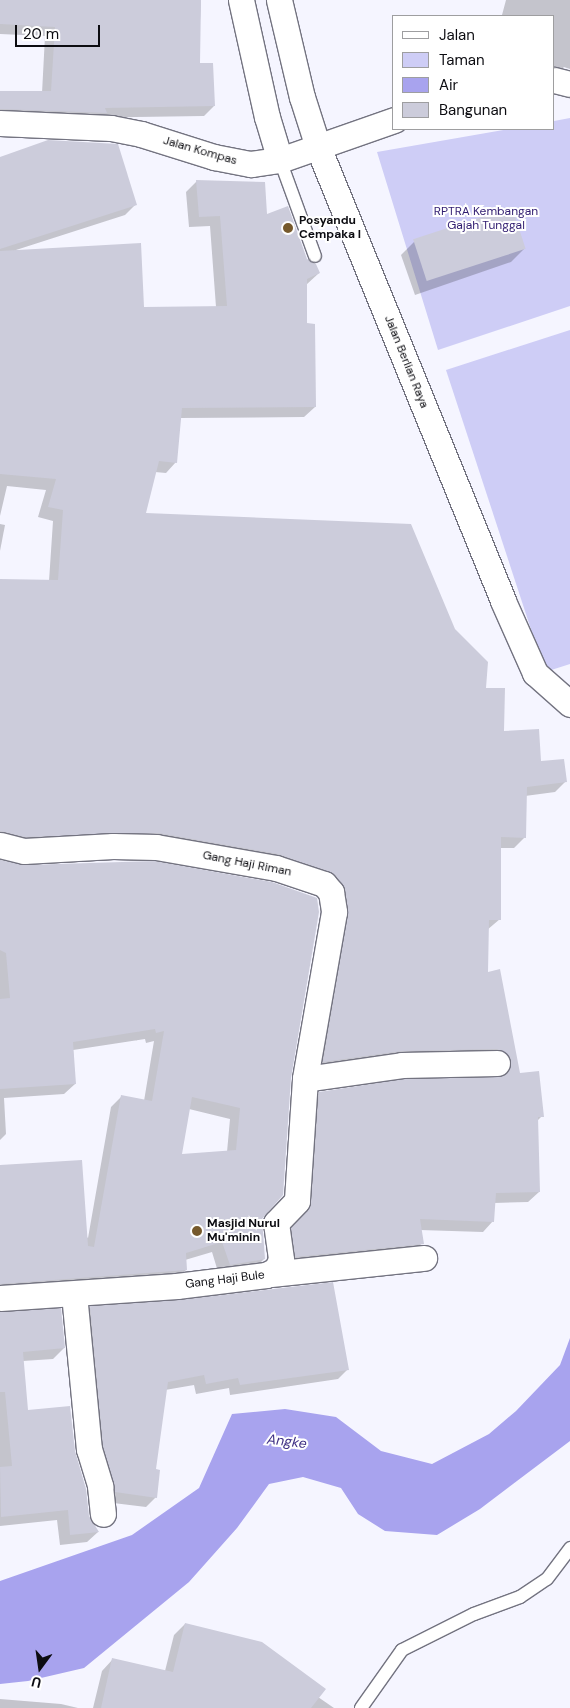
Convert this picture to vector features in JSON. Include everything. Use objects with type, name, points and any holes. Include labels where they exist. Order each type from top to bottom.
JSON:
[{"type":"street","points":[[241,0],[266,117],[280,160]]},
{"type":"street","name":"Jalan Berlian Raya","points":[[279,0],[302,97],[318,147],[535,673],[570,704]]},
{"type":"street","points":[[555,80],[570,84]]},
{"type":"street","name":"Jalan Kompas","points":[[0,123],[110,128],[141,134],[233,162],[251,164],[280,160],[392,121]]},
{"type":"street","name":"Gang Haji Riman","points":[[0,845],[24,851],[112,846],[156,848],[276,868],[324,884],[331,892],[333,927],[306,1079]]},
{"type":"street","points":[[306,1079],[402,1065],[497,1063]]},
{"type":"street","name":"Gang Haji Bule","points":[[0,1298],[74,1294],[271,1274],[281,1260],[276,1223],[297,1201],[306,1079]]},
{"type":"street","points":[[271,1274],[424,1258]]},
{"type":"street","points":[[74,1294],[89,1449],[100,1486],[103,1514]]},
{"type":"lane","points":[[280,160],[315,256]]},
{"type":"lane","points":[[361,1708],[402,1650],[474,1614],[520,1597],[548,1579],[570,1548]]},
{"type":"green space","name":"RPTRA Kembangan Gajah Tunggal","points":[[570,118],[570,306],[438,350],[377,152],[503,130],[555,130],[555,121]]},
{"type":"green space","points":[[570,330],[570,664],[545,672],[446,370]]},
{"type":"water","name":"Angke","points":[[570,1338],[570,1441],[480,1509],[437,1535],[385,1531],[358,1514],[341,1488],[303,1477],[269,1484],[237,1528],[189,1582],[84,1668],[28,1681],[0,1684],[0,1581],[132,1535],[199,1488],[232,1414],[285,1409],[336,1417],[381,1451],[432,1464],[489,1434],[516,1411],[560,1365]]},
{"type":"building","points":[[0,0],[201,0],[200,63],[213,63],[215,106],[105,108],[107,113],[0,109],[0,91],[51,91],[55,27],[0,24]]},
{"type":"building","points":[[48,140],[118,144],[137,205],[0,249],[0,157]]},
{"type":"building","points":[[196,180],[265,182],[267,214],[288,206],[307,259],[316,264],[320,273],[307,279],[307,323],[315,324],[316,407],[182,408],[177,463],[159,461],[146,513],[411,524],[455,629],[488,662],[486,688],[505,688],[504,731],[539,729],[541,761],[564,759],[567,782],[527,787],[526,838],[501,837],[501,920],[489,920],[488,972],[500,969],[520,1073],[539,1071],[544,1117],[538,1117],[540,1192],[496,1193],[494,1222],[420,1219],[424,1244],[295,1257],[291,1228],[311,1202],[319,1092],[403,1079],[497,1077],[505,1075],[511,1063],[509,1055],[497,1049],[402,1051],[323,1062],[348,914],[345,889],[335,875],[278,854],[158,833],[25,837],[0,831],[0,579],[58,580],[63,510],[48,507],[56,479],[0,474],[0,251],[141,243],[144,307],[227,306],[220,216],[199,217]]},
{"type":"building","points":[[512,207],[526,249],[427,281],[413,239]]},
{"type":"building","points":[[0,860],[25,865],[155,861],[272,882],[317,898],[319,912],[291,1078],[283,1195],[262,1219],[265,1259],[230,1265],[222,1242],[186,1253],[187,1270],[0,1284],[0,1165],[82,1160],[88,1246],[94,1247],[121,1095],[152,1101],[164,1031],[156,1033],[155,1029],[73,1042],[76,1084],[0,1089],[0,999],[10,998],[6,953],[0,950]],"holes":[[[192,1097],[240,1108],[236,1150],[182,1154]]]},
{"type":"building","points":[[333,1282],[349,1370],[240,1385],[238,1378],[206,1384],[204,1375],[168,1382],[156,1469],[160,1470],[157,1498],[115,1492],[103,1446],[90,1306],[179,1300]]},
{"type":"building","points":[[61,1308],[65,1348],[23,1352],[28,1410],[70,1406],[75,1451],[86,1489],[89,1516],[99,1532],[70,1535],[68,1510],[1,1517],[0,1467],[12,1466],[5,1392],[0,1392],[0,1312]]},
{"type":"building","points":[[185,1623],[262,1642],[326,1689],[311,1708],[101,1708],[112,1658],[173,1672]]},
{"type":"place","name":"Posyandu Cempaka I","points":[[288,228]]},
{"type":"place","name":"Masjid Nurul Mu'minin","points":[[197,1231]]}]
